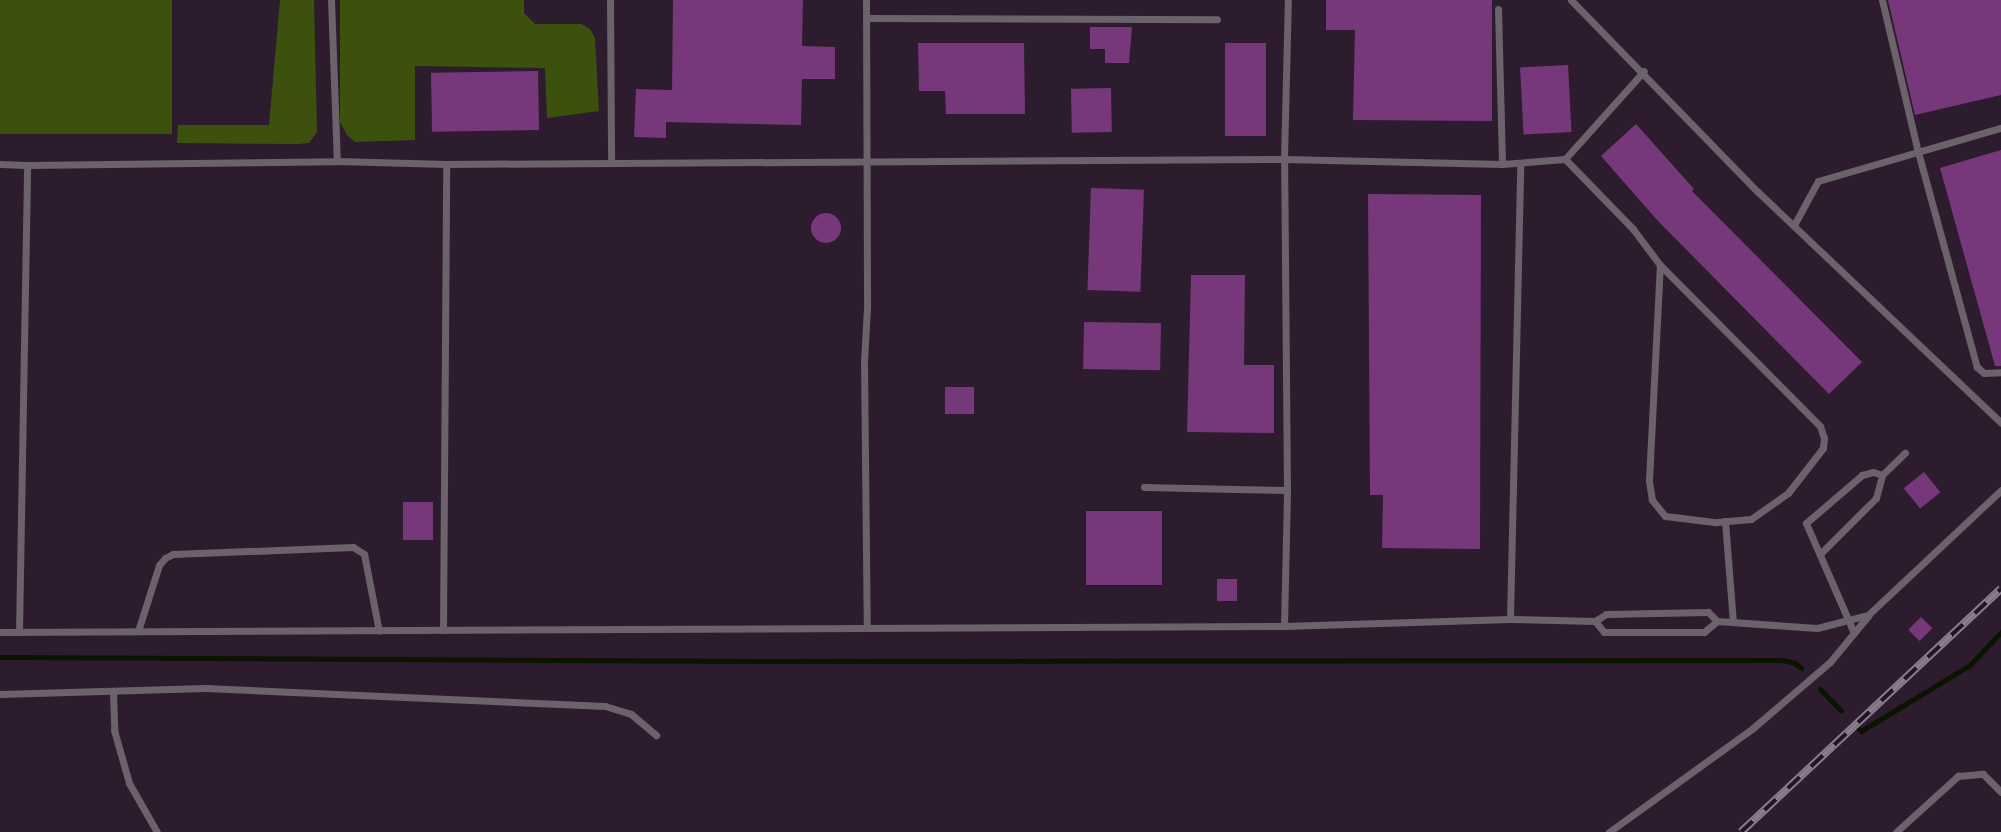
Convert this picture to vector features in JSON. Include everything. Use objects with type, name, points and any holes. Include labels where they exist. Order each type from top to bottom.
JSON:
[{"type":"lane","points":[[331,0],[337,160]]},
{"type":"lane","points":[[610,0],[611,161]]},
{"type":"lane","points":[[866,0],[867,626]]},
{"type":"lane","points":[[1284,626],[1287,490],[1284,159],[1288,0]]},
{"type":"lane","points":[[1571,0],[1794,225],[2001,424]]},
{"type":"lane","points":[[1882,0],[1918,152],[1977,367],[1983,373],[2001,372]]},
{"type":"lane","points":[[1499,9],[1502,164]]},
{"type":"lane","points":[[866,19],[1217,19]]},
{"type":"lane","points":[[0,164],[337,160],[446,164],[1284,159],[1520,164],[1565,159],[1644,71]]},
{"type":"lane","points":[[1794,225],[1818,181],[2001,128]]},
{"type":"lane","points":[[1565,159],[1633,229],[1660,265],[1819,426],[1824,438],[1823,448],[1788,493],[1769,509],[1751,519],[1725,521],[1665,516],[1652,500],[1649,480],[1660,265]]},
{"type":"lane","points":[[443,630],[446,164]]},
{"type":"lane","points":[[1510,620],[1520,164]]},
{"type":"lane","points":[[19,632],[27,165]]},
{"type":"lane","points":[[1820,554],[1876,498],[1882,475],[1905,453]]},
{"type":"lane","points":[[1854,633],[1806,527],[1807,520],[1861,475],[1873,472],[1882,475]]},
{"type":"lane","points":[[1144,487],[1287,490]]},
{"type":"lane","points":[[1609,832],[1753,728],[1829,662],[1868,615],[2001,490]]},
{"type":"lane","points":[[1725,521],[1733,622]]},
{"type":"lane","points":[[138,631],[159,565],[173,554],[353,547],[364,554],[380,631]]},
{"type":"lane","points":[[0,632],[1284,626],[1510,620],[1595,621],[1606,614],[1708,612],[1717,621],[1817,628],[1868,615]]},
{"type":"lane","points":[[1595,621],[1604,632],[1704,632],[1717,621]]},
{"type":"lane","points":[[0,694],[206,688],[605,706],[631,714],[656,735]]},
{"type":"lane","points":[[113,692],[114,730],[129,783],[157,832]]},
{"type":"lane","points":[[1896,832],[1958,776],[1983,774],[2001,792]]},
{"type":"green space","points":[[0,0],[172,0],[172,134],[0,134]]},
{"type":"green space","points":[[280,0],[314,0],[317,132],[309,143],[297,144],[177,143],[178,125],[269,125]]},
{"type":"green space","points":[[340,0],[524,0],[524,13],[535,24],[581,24],[590,29],[595,38],[599,111],[547,118],[545,68],[415,66],[415,140],[355,142],[347,135],[340,122]]},
{"type":"building","points":[[673,0],[803,0],[802,46],[835,47],[835,79],[802,79],[801,125],[666,122],[666,138],[634,137],[636,89],[672,90]]},
{"type":"building","points":[[1326,0],[1492,0],[1492,121],[1353,120],[1355,30],[1326,30]]},
{"type":"building","points":[[1888,0],[2001,0],[2001,95],[1915,115]]},
{"type":"building","points":[[1090,27],[1132,27],[1129,63],[1105,63],[1105,49],[1090,49]]},
{"type":"building","points":[[918,43],[1024,43],[1025,114],[946,114],[945,91],[919,91]]},
{"type":"building","points":[[1225,43],[1266,43],[1266,136],[1225,136]]},
{"type":"building","points":[[1568,65],[1572,132],[1524,134],[1520,68]]},
{"type":"building","points":[[538,71],[539,130],[432,132],[431,73]]},
{"type":"building","points":[[1111,88],[1112,132],[1072,133],[1071,89]]},
{"type":"building","points":[[1636,124],[1694,189],[1692,191],[1862,362],[1829,394],[1658,221],[1601,156]]},
{"type":"building","points":[[2001,150],[2001,366],[1995,366],[1940,168]]},
{"type":"building","points":[[1091,188],[1144,190],[1140,292],[1087,290]]},
{"type":"building","points":[[1368,194],[1481,195],[1480,549],[1382,548],[1383,495],[1370,495]]},
{"type":"building","points":[[826,213],[837,217],[841,228],[837,239],[826,243],[815,239],[811,228],[815,217]]},
{"type":"building","points":[[1191,275],[1245,275],[1244,365],[1274,365],[1274,433],[1187,432]]},
{"type":"building","points":[[1084,322],[1161,323],[1160,370],[1083,369]]},
{"type":"building","points":[[945,387],[974,387],[974,414],[945,414]]},
{"type":"building","points":[[1924,472],[1940,492],[1920,509],[1904,488]]},
{"type":"building","points":[[403,502],[433,502],[433,540],[403,540]]},
{"type":"building","points":[[1086,511],[1162,511],[1162,585],[1086,585]]},
{"type":"building","points":[[1217,579],[1237,579],[1237,601],[1217,601]]},
{"type":"building","points":[[1921,617],[1932,628],[1920,641],[1908,630]]},
{"type":"waterway","points":[[1857,727],[1861,731],[1970,665],[2001,632]]},
{"type":"waterway","points":[[0,657],[757,661],[1782,660],[1795,663],[1801,668]]},
{"type":"waterway","points":[[1820,689],[1841,711]]},
{"type":"railway","points":[[1741,832],[2001,589]]}]
